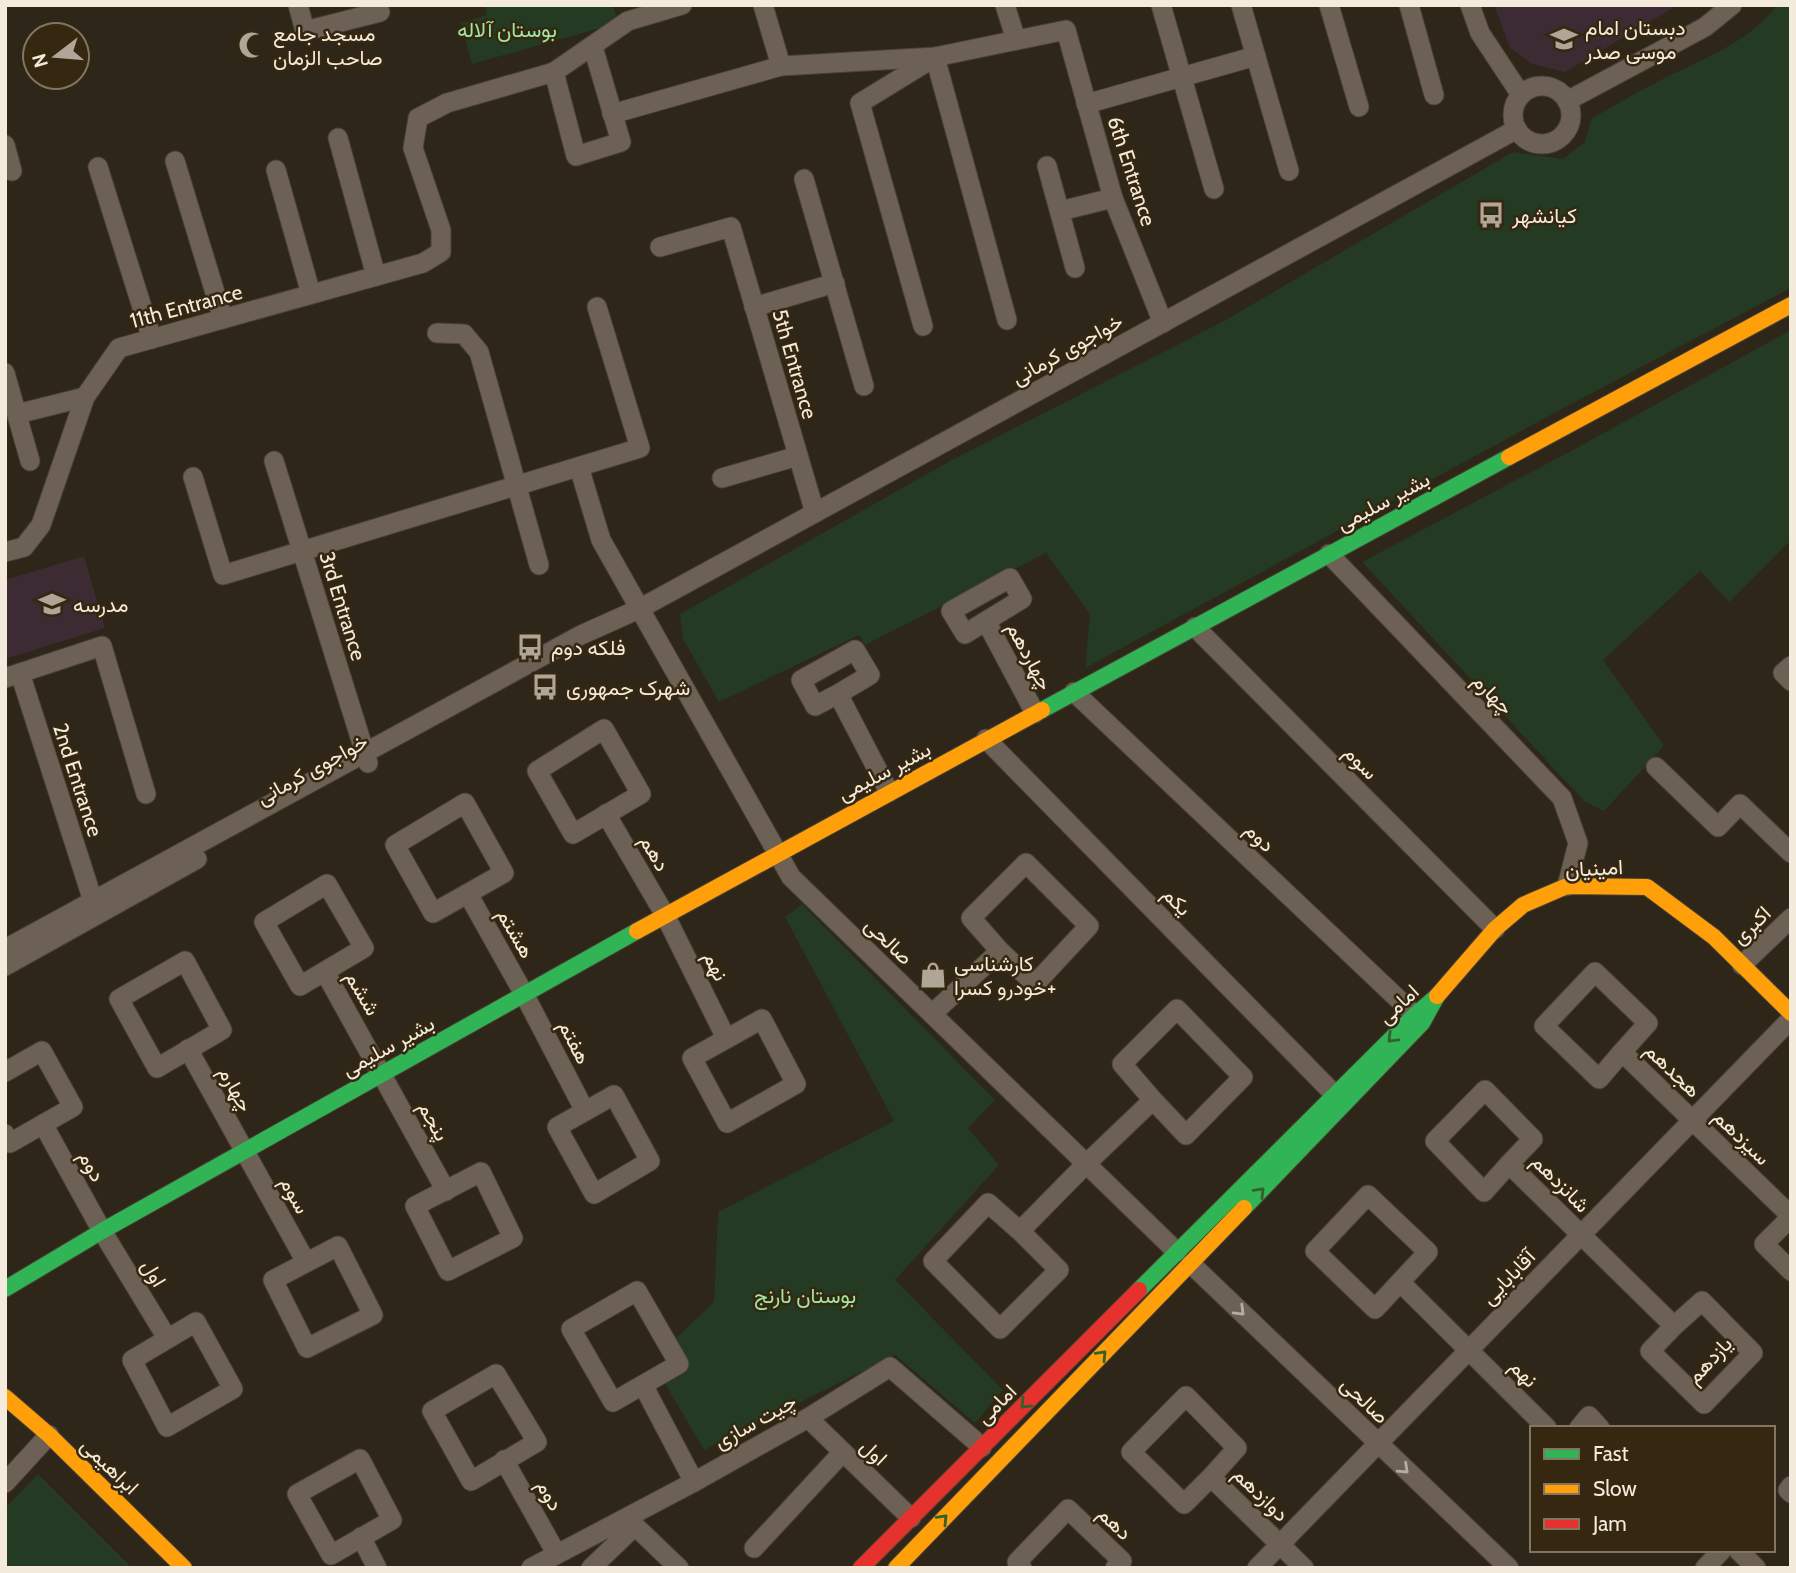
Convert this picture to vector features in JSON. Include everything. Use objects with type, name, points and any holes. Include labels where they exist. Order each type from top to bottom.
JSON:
[{"type":"main road","name":"بشیر سلیمی","points":[[5,1289],[102,1231],[776,853],[1791,305]]},
{"type":"main road","name":"امینیان","points":[[1437,996],[1494,929],[1522,905],[1567,886],[1647,887],[1714,937],[1791,1013]]},
{"type":"main road","name":"امامی","points":[[896,1568],[1335,1095],[1437,996]]},
{"type":"main road","name":"امامی","points":[[861,1568],[982,1447],[1184,1258],[1422,1023],[1437,996]]},
{"type":"main road","name":"ابراهیمی","points":[[5,1397],[49,1436],[184,1568]]},
{"type":"street","points":[[298,5],[305,31],[380,12]]},
{"type":"street","points":[[593,47],[621,142],[576,156],[554,72],[628,21],[682,5]]},
{"type":"street","points":[[763,5],[781,66]]},
{"type":"street","points":[[612,114],[781,66],[935,57],[1016,40],[1005,5]]},
{"type":"street","points":[[1161,5],[1214,189]]},
{"type":"street","points":[[1241,5],[1289,171]]},
{"type":"street","points":[[1329,5],[1359,107]]},
{"type":"street","points":[[1409,5],[1434,95]]},
{"type":"street","points":[[1470,5],[1480,33],[1521,96]]},
{"type":"street","points":[[1567,100],[1705,27],[1732,5]]},
{"type":"street","name":"6th Entrance","points":[[1016,40],[1066,30],[1113,198],[1163,323]]},
{"type":"street","points":[[1086,104],[1256,56]]},
{"type":"street","points":[[935,57],[1007,320]]},
{"type":"street","points":[[922,326],[860,103],[935,57]]},
{"type":"street","name":"11th Entrance","points":[[5,552],[24,547],[41,525],[85,397],[119,348],[423,263],[441,253],[441,230],[413,148],[418,118],[447,103],[554,72]]},
{"type":"street","points":[[1536,86],[1554,88],[1567,100],[1571,118],[1564,135],[1557,140],[1539,144],[1523,137],[1517,130],[1513,112],[1521,96],[1536,86]]},
{"type":"street","name":"خواجوی کرمانی","points":[[5,949],[587,643],[639,609],[1517,130]]},
{"type":"street","points":[[338,138],[376,276]]},
{"type":"street","points":[[5,145],[12,171]]},
{"type":"street","points":[[175,161],[223,319]]},
{"type":"street","points":[[1047,166],[1075,268]]},
{"type":"street","points":[[98,167],[152,339]]},
{"type":"street","points":[[276,170],[311,294]]},
{"type":"street","points":[[804,178],[864,386]]},
{"type":"street","points":[[1060,211],[1113,198]]},
{"type":"street","name":"5th Entrance","points":[[660,247],[731,227],[815,513]]},
{"type":"street","points":[[754,307],[835,284]]},
{"type":"street","points":[[193,477],[223,575],[640,448],[597,307]]},
{"type":"street","points":[[437,334],[464,334],[479,352],[540,565]]},
{"type":"street","points":[[5,373],[30,461]]},
{"type":"street","points":[[17,414],[85,397]]},
{"type":"street","points":[[722,478],[798,456]]},
{"type":"street","name":"3rd Entrance","points":[[274,461],[367,758]]},
{"type":"street","name":"صالحی","points":[[579,467],[601,540],[790,877],[1509,1568]]},
{"type":"street","name":"چهارم","points":[[1329,554],[1562,798],[1578,843],[1567,886]]},
{"type":"street","name":"چهاردهم","points":[[986,621],[1035,713]]},
{"type":"street","name":"سوم","points":[[1195,627],[1494,929]]},
{"type":"street","points":[[13,675],[102,646],[146,794]]},
{"type":"street","points":[[1791,666],[1783,673],[1791,681]]},
{"type":"street","name":"2nd Entrance","points":[[13,675],[93,901]]},
{"type":"street","name":"دوم","points":[[1074,692],[1415,1015]]},
{"type":"street","points":[[838,694],[889,792]]},
{"type":"street","points":[[604,729],[641,794],[606,814],[573,834],[537,771],[604,729]]},
{"type":"street","name":"یکم","points":[[986,739],[1335,1095]]},
{"type":"street","name":"خواجوی کرمانی","points":[[5,966],[367,758]]},
{"type":"street","points":[[1656,767],[1718,827],[1740,804],[1791,853]]},
{"type":"street","points":[[465,803],[504,873],[468,894],[433,913],[395,845],[465,803]]},
{"type":"street","name":"دهم","points":[[606,814],[665,915]]},
{"type":"street","points":[[1026,863],[1089,926],[1035,984],[1000,951],[971,918],[1026,863]]},
{"type":"street","points":[[327,884],[364,948],[325,972],[300,986],[264,922],[327,884]]},
{"type":"street","name":"هشتم","points":[[468,894],[524,994]]},
{"type":"street","name":"نهم","points":[[665,915],[726,1038]]},
{"type":"street","name":"اکبری","points":[[1742,965],[1791,918]]},
{"type":"street","points":[[932,1014],[1000,951]]},
{"type":"street","points":[[185,961],[222,1030],[188,1049],[157,1068],[118,999],[185,961]]},
{"type":"street","name":"ششم","points":[[325,972],[382,1073]]},
{"type":"street","name":"هجدهم","points":[[1595,972],[1648,1023],[1622,1052],[1599,1079],[1544,1026],[1595,972]]},
{"type":"street","name":"هفتم","points":[[524,994],[585,1111]]},
{"type":"street","points":[[1177,1009],[1243,1077],[1186,1135],[1153,1100],[1122,1064],[1177,1009]]},
{"type":"street","points":[[762,1019],[796,1084],[727,1123],[692,1058],[726,1038],[762,1019]]},
{"type":"street","name":"آقابابایی","points":[[1257,1568],[1791,1019]]},
{"type":"street","name":"چهارم","points":[[188,1049],[244,1151]]},
{"type":"street","points":[[5,1072],[42,1051],[73,1107],[10,1143],[5,1134]]},
{"type":"street","name":"هجدهم","points":[[1622,1052],[1692,1120]]},
{"type":"street","name":"پنجم","points":[[382,1073],[446,1191]]},
{"type":"street","name":"شانزدهم","points":[[1485,1090],[1533,1139],[1509,1164],[1484,1192],[1435,1141],[1485,1090]]},
{"type":"street","points":[[614,1096],[650,1161],[594,1194],[556,1127],[585,1111],[614,1096]]},
{"type":"street","points":[[1020,1231],[1153,1100]]},
{"type":"street","name":"سیزدهم","points":[[1692,1120],[1791,1216],[1764,1244],[1791,1271]]},
{"type":"street","name":"دوم","points":[[43,1125],[102,1231]]},
{"type":"street","name":"سوم","points":[[244,1151],[306,1262]]},
{"type":"street","name":"شانزدهم","points":[[1509,1164],[1581,1235]]},
{"type":"street","points":[[481,1172],[513,1238],[448,1271],[415,1206],[446,1191],[481,1172]]},
{"type":"street","points":[[1368,1195],[1428,1252],[1400,1282],[1375,1310],[1315,1251],[1368,1195]]},
{"type":"street","points":[[988,1203],[1020,1231],[1059,1270],[1000,1329],[933,1261],[988,1203]]},
{"type":"street","name":"اول","points":[[102,1231],[167,1338]]},
{"type":"street","points":[[1581,1235],[1674,1326]]},
{"type":"street","points":[[338,1246],[373,1315],[307,1348],[273,1280],[306,1262],[338,1246]]},
{"type":"street","points":[[1400,1282],[1469,1350]]},
{"type":"street","points":[[637,1291],[679,1364],[643,1385],[613,1402],[571,1329],[637,1291]]},
{"type":"street","name":"یازدهم","points":[[1702,1301],[1753,1353],[1704,1404],[1650,1351],[1674,1326],[1702,1301]]},
{"type":"street","points":[[196,1322],[233,1389],[167,1427],[131,1360],[167,1338],[196,1322]]},
{"type":"street","name":"نهم","points":[[1469,1350],[1545,1426]]},
{"type":"street","name":"چیت سازی","points":[[531,1568],[694,1482],[890,1367],[982,1447]]},
{"type":"street","points":[[496,1374],[537,1441],[504,1460],[471,1481],[432,1411],[496,1374]]},
{"type":"street","points":[[643,1385],[694,1482]]},
{"type":"street","name":"دوازدهم","points":[[1186,1396],[1237,1448],[1211,1477],[1184,1504],[1131,1452],[1186,1396]]},
{"type":"street","points":[[1581,1426],[1589,1416],[1599,1426]]},
{"type":"street","name":"اول","points":[[807,1418],[911,1518]]},
{"type":"street","points":[[5,1483],[49,1436]]},
{"type":"street","points":[[754,1548],[842,1453]]},
{"type":"street","points":[[360,1459],[392,1520],[361,1537],[331,1555],[297,1494],[360,1459]]},
{"type":"street","name":"دوم","points":[[504,1460],[556,1553]]},
{"type":"street","name":"دوازدهم","points":[[1211,1477],[1281,1543]]},
{"type":"street","points":[[1791,1486],[1788,1490],[1791,1493]]},
{"type":"street","name":"دهم","points":[[1022,1568],[1017,1562],[1068,1509],[1122,1561],[1115,1568]]},
{"type":"street","points":[[591,1568],[635,1526],[679,1568]]},
{"type":"street","points":[[361,1537],[377,1568]]},
{"type":"street","points":[[1281,1543],[1304,1568]]},
{"type":"street","points":[[1705,1568],[1720,1552]]},
{"type":"street","points":[[1740,1552],[1756,1568]]},
{"type":"shaded area","name":"دبستان امام موسی صدر","points":[[1494,5],[1678,5],[1565,72],[1532,64],[1510,48]]},
{"type":"shaded area","name":"مدرسه","points":[[84,556],[105,628],[5,659],[5,580]]},
{"type":"green space","name":"بوستان آلاله","points":[[485,5],[613,5],[618,23],[472,64],[461,23],[487,15]]},
{"type":"green space","points":[[1777,5],[1791,5],[1791,288],[1558,411],[1085,668],[1090,614],[1046,553],[865,645],[859,635],[719,702],[683,639],[680,614],[950,461],[1224,321],[1513,152],[1563,159],[1585,142],[1591,119],[1740,39],[1766,18]]},
{"type":"green space","points":[[1791,330],[1791,540],[1729,602],[1700,571],[1603,660],[1664,746],[1604,811],[1585,802],[1362,562]]},
{"type":"green space","name":"بوستان نارنج","points":[[802,904],[995,1100],[968,1128],[999,1165],[895,1280],[1003,1390],[975,1423],[895,1355],[704,1450],[663,1380],[675,1339],[714,1302],[718,1212],[894,1121],[785,917]]},
{"type":"green space","points":[[38,1474],[132,1568],[5,1568],[5,1508]]},
{"type":"traffic: fast","points":[[1042,710],[1509,457]]},
{"type":"traffic: fast","points":[[5,1289],[102,1231],[637,931]]},
{"type":"traffic: fast","points":[[1139,1290],[1437,996],[1422,1023],[1244,1208]]},
{"type":"traffic: slow","points":[[1509,457],[1791,305]]},
{"type":"traffic: slow","points":[[637,931],[1042,710]]},
{"type":"traffic: slow","points":[[1437,996],[1495,929],[1523,905],[1567,886],[1647,887],[1714,937],[1791,1013]]},
{"type":"traffic: slow","points":[[896,1568],[1244,1208]]},
{"type":"traffic: slow","points":[[5,1397],[49,1435],[184,1568]]},
{"type":"traffic: jam","points":[[861,1568],[1139,1290]]},
{"type":"place","name":"دبستان امام موسی صدر","points":[[1564,39]]},
{"type":"place","name":"مسجد جامع صاحب الزمان","points":[[252,45]]},
{"type":"place","name":"کیانشهر","points":[[1491,215]]},
{"type":"place","name":"مدرسه","points":[[52,604]]},
{"type":"place","name":"فلکه دوم","points":[[530,647]]},
{"type":"place","name":"شهرک جمهوری","points":[[545,687]]},
{"type":"place","name":"کارشناسی خودرو کسرا+","points":[[933,975]]}]
